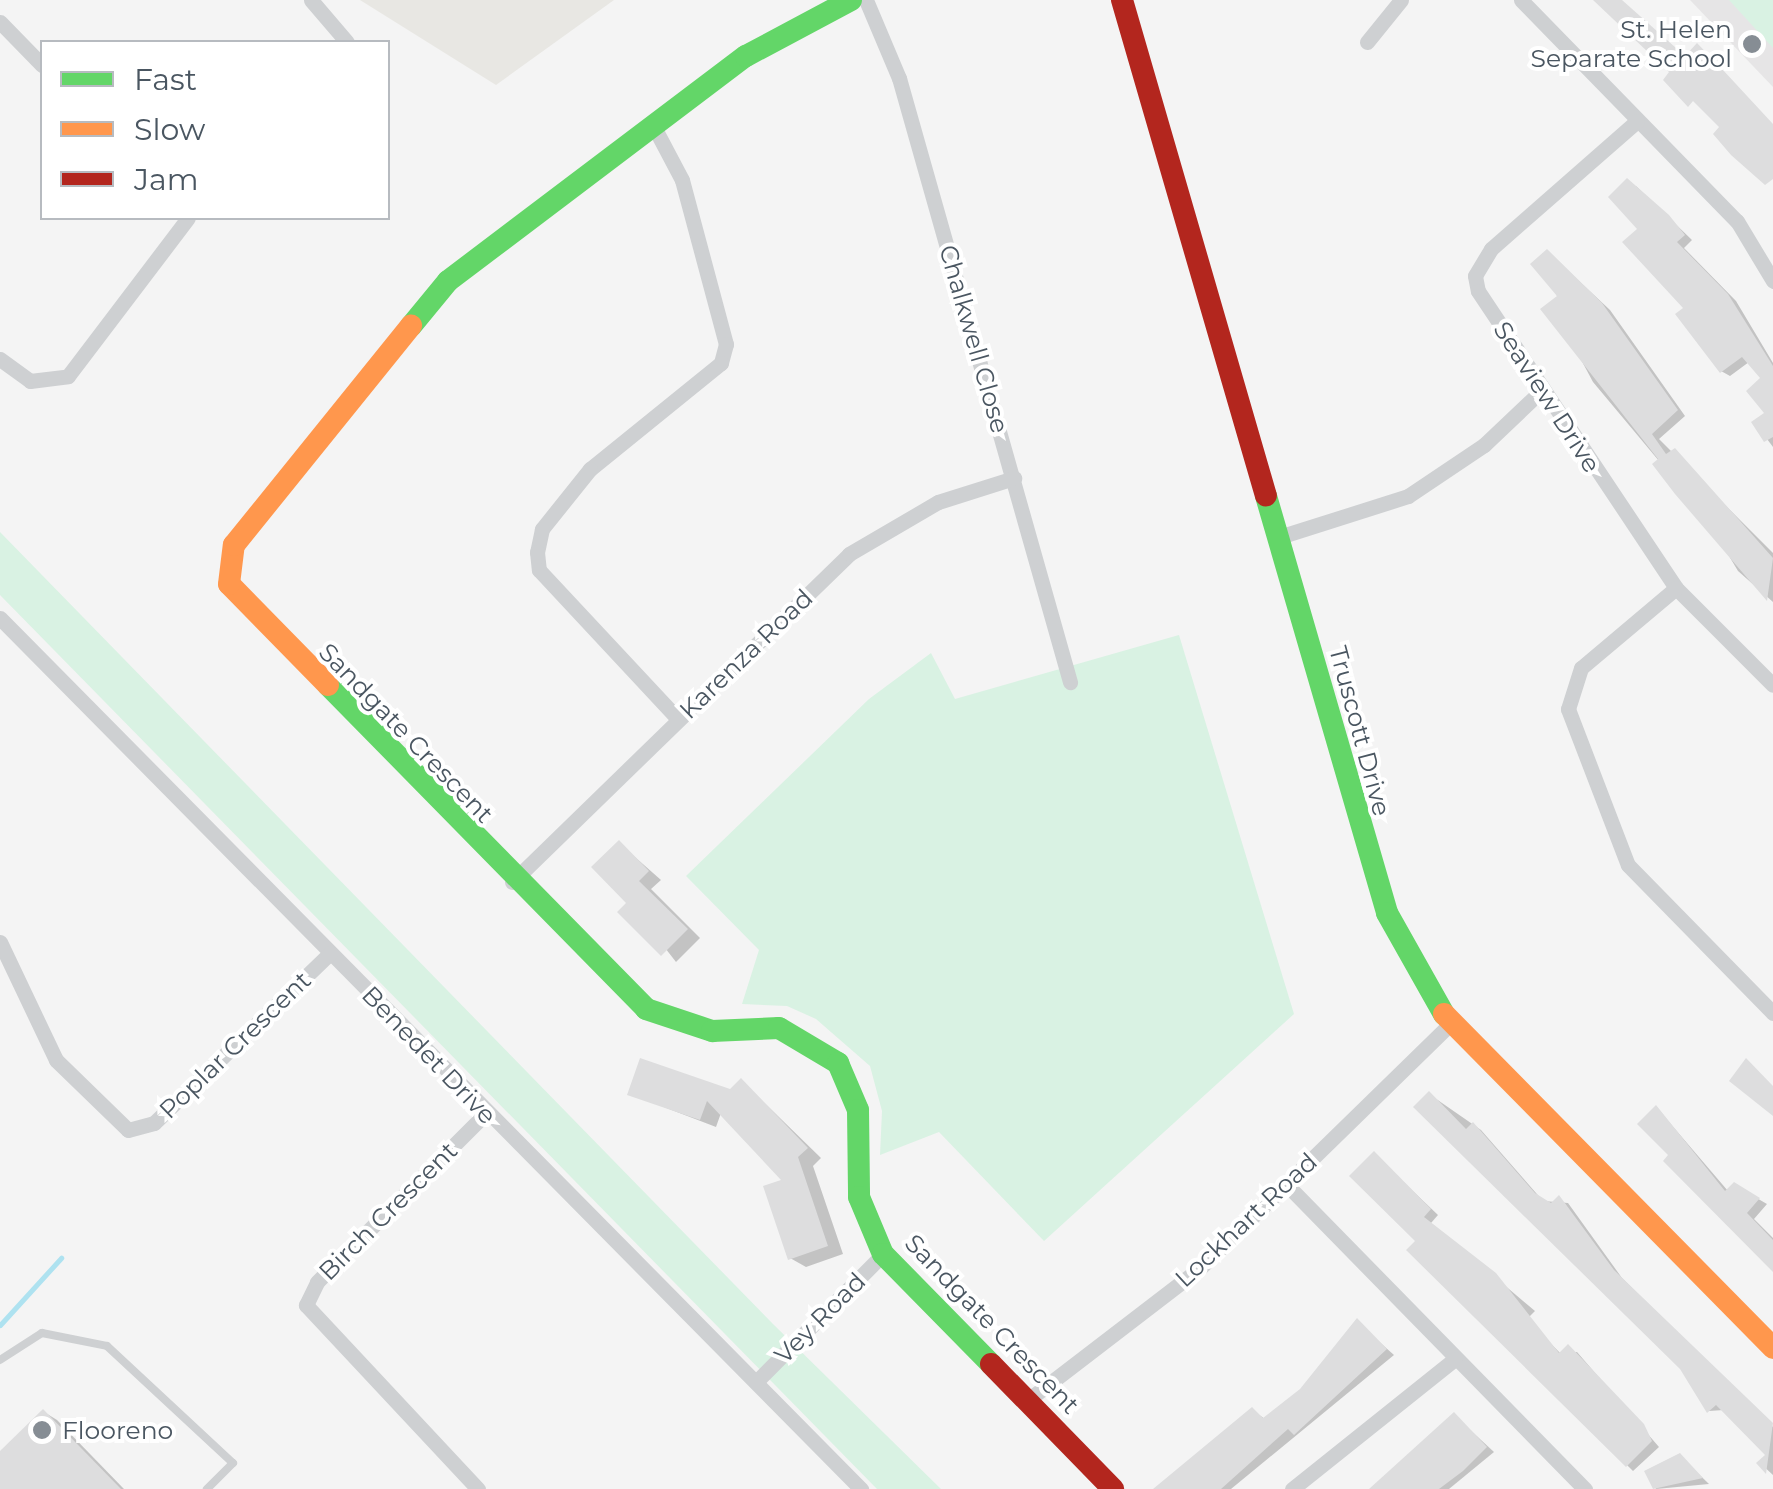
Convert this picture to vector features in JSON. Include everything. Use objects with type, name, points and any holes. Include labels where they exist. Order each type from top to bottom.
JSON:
[{"type":"street","points":[[310,0],[344,40]]},
{"type":"street","name":"Sandgate Crescent","points":[[851,0],[746,56],[431,298],[230,556],[236,597],[512,882],[646,1009],[712,1031],[779,1028],[838,1063],[858,1110],[859,1197],[883,1254],[1113,1489]]},
{"type":"street","name":"Chalkwell Close","points":[[866,0],[899,78],[1070,682]]},
{"type":"street","name":"Truscott Drive","points":[[1122,0],[1278,538],[1368,868],[1450,1024],[1773,1348]]},
{"type":"street","points":[[1367,42],[1401,0]]},
{"type":"street","points":[[1521,0],[1737,222],[1773,281]]},
{"type":"street","points":[[0,22],[40,63]]},
{"type":"street","name":"Seaview Drive","points":[[1638,121],[1492,249],[1475,276],[1540,391],[1676,588],[1773,685]]},
{"type":"street","points":[[653,124],[682,180],[726,344],[720,364],[590,469],[542,529],[536,552],[539,570],[678,719]]},
{"type":"street","points":[[0,359],[30,381],[68,376],[186,220]]},
{"type":"street","points":[[1278,538],[1408,496],[1484,445],[1540,391]]},
{"type":"street","name":"Karenza Road","points":[[512,882],[678,719],[877,533],[1014,478]]},
{"type":"street","points":[[1676,588],[1581,668],[1568,708],[1628,865],[1773,1013]]},
{"type":"street","name":"Benedet Drive","points":[[0,618],[861,1489]]},
{"type":"street","name":"Poplar Crescent","points":[[0,942],[56,1060],[128,1130],[154,1123],[330,953]]},
{"type":"street","name":"Lockhart Road","points":[[1028,1400],[1199,1269],[1450,1024]]},
{"type":"street","name":"Birch Crescent","points":[[478,1489],[306,1305],[316,1282],[486,1113]]},
{"type":"street","points":[[1287,1185],[1585,1489]]},
{"type":"street","name":"Vey Road","points":[[756,1382],[883,1254]]},
{"type":"street","points":[[1292,1489],[1455,1359]]},
{"type":"lane","points":[[0,1360],[42,1333],[107,1346],[234,1463],[207,1489]]},
{"type":"shaded area","points":[[360,0],[614,0],[496,85]]},
{"type":"shaded area","name":"St. Helen Separate School","points":[[1690,0],[1773,0],[1773,87]]},
{"type":"green space","points":[[1729,0],[1773,0],[1773,48]]},
{"type":"green space","points":[[0,532],[773,1324],[941,1489],[877,1489],[0,595]]},
{"type":"green space","points":[[1179,635],[1294,1014],[1044,1241],[939,1132],[880,1155],[882,1111],[870,1066],[816,1019],[787,1006],[742,1004],[759,950],[686,876],[869,699],[931,653],[955,699]]},
{"type":"building","points":[[1593,0],[1622,0],[1685,56],[1697,43],[1773,124],[1773,179],[1765,185],[1731,155],[1713,134],[1719,127],[1693,101],[1688,107],[1663,80],[1669,72]]},
{"type":"building","points":[[1627,178],[1669,215],[1685,235],[1677,242],[1728,294],[1773,366],[1773,437],[1764,442],[1751,422],[1764,413],[1746,391],[1760,378],[1742,357],[1720,373],[1675,314],[1683,308],[1622,242],[1637,229],[1608,197]]},
{"type":"building","points":[[1547,249],[1602,303],[1678,410],[1652,434],[1666,454],[1675,448],[1773,558],[1767,601],[1675,494],[1652,464],[1658,459],[1540,309],[1557,296],[1530,264]]},
{"type":"building","points":[[619,840],[649,871],[639,881],[688,929],[661,956],[617,912],[626,903],[591,867]]},
{"type":"building","points":[[640,1058],[730,1089],[741,1078],[808,1148],[798,1157],[828,1246],[788,1260],[763,1186],[781,1180],[707,1101],[700,1120],[627,1095]]},
{"type":"building","points":[[1746,1058],[1773,1086],[1773,1116],[1729,1081]]},
{"type":"building","points":[[1429,1091],[1466,1129],[1473,1122],[1535,1193],[1551,1203],[1559,1195],[1614,1270],[1773,1423],[1766,1474],[1756,1463],[1765,1455],[1716,1405],[1707,1413],[1680,1369],[1413,1107]]},
{"type":"building","points":[[1656,1105],[1725,1191],[1734,1182],[1760,1198],[1747,1213],[1773,1240],[1773,1272],[1663,1161],[1668,1155],[1637,1124]]},
{"type":"building","points":[[1374,1151],[1431,1209],[1424,1217],[1496,1273],[1559,1353],[1568,1344],[1644,1424],[1652,1441],[1626,1467],[1406,1250],[1415,1241],[1349,1176]]},
{"type":"building","points":[[1357,1318],[1387,1349],[1294,1435],[1288,1429],[1221,1489],[1153,1489],[1252,1407],[1263,1418],[1300,1389]]},
{"type":"building","name":"Flooreno","points":[[43,1409],[121,1489],[0,1489],[0,1451]]},
{"type":"building","points":[[1454,1412],[1487,1447],[1463,1471],[1439,1489],[1369,1489]]},
{"type":"building","points":[[1680,1453],[1703,1478],[1653,1489],[1644,1471]]},
{"type":"waterway","points":[[0,1325],[61,1258]]},
{"type":"traffic: fast","points":[[411,326],[448,281],[746,56],[851,0]]},
{"type":"traffic: fast","points":[[1266,496],[1387,913],[1444,1014]]},
{"type":"traffic: fast","points":[[328,685],[646,1009],[712,1031],[779,1028],[838,1063],[858,1110],[859,1197],[883,1254],[991,1364]]},
{"type":"traffic: slow","points":[[328,685],[229,584],[234,545],[411,326]]},
{"type":"traffic: slow","points":[[1444,1014],[1773,1348]]},
{"type":"traffic: jam","points":[[1122,0],[1266,496]]},
{"type":"traffic: jam","points":[[991,1364],[1113,1489]]},
{"type":"place","name":"St. Helen Separate School","points":[[1752,44]]},
{"type":"place","name":"Flooreno","points":[[42,1430]]}]
